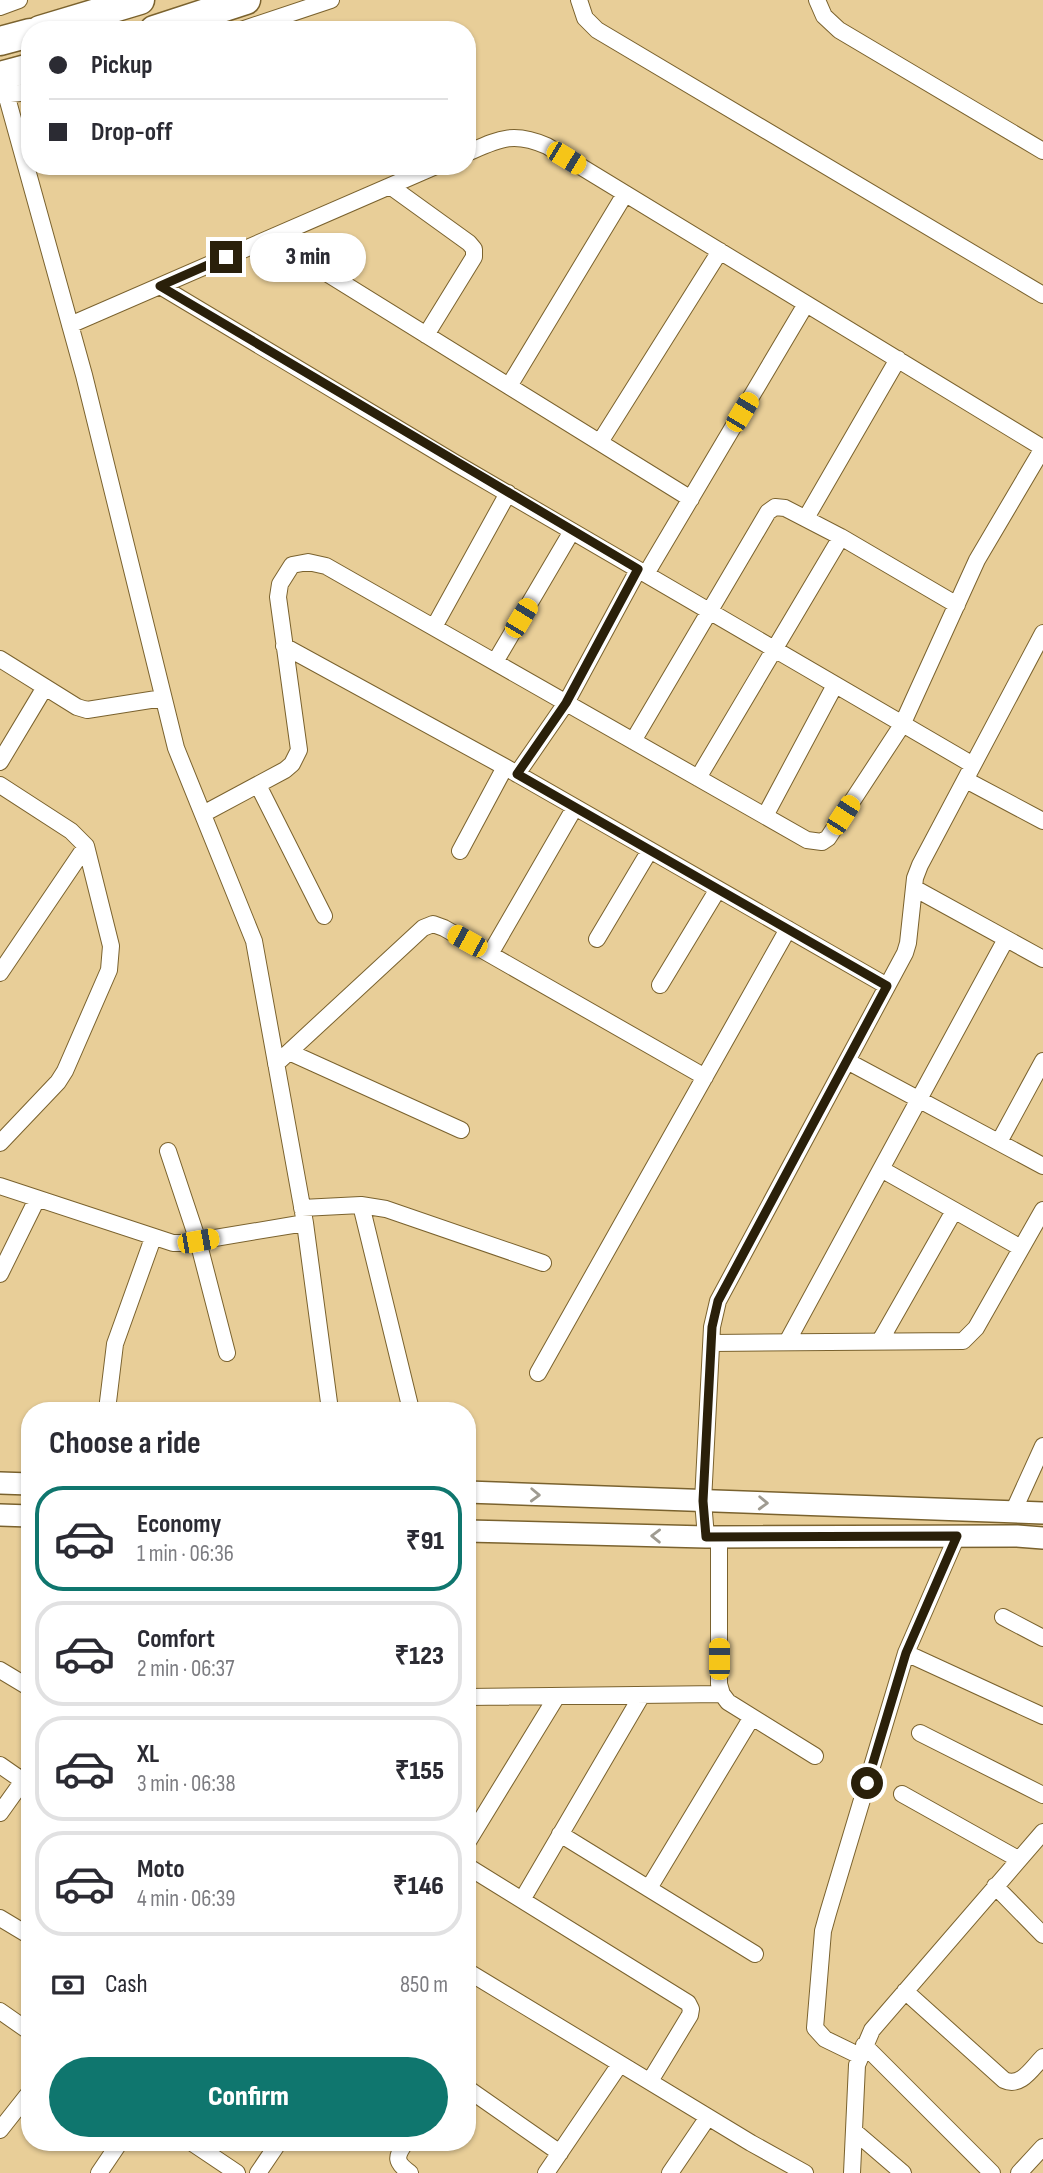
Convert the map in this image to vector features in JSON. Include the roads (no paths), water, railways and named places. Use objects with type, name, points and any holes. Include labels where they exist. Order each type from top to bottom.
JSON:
[{"type":"highway","points":[[70,21],[140,0]]},
{"type":"highway","points":[[182,21],[246,0]]},
{"type":"highway","points":[[0,41],[21,35]]},
{"type":"highway","points":[[2,86],[21,74]]},
{"type":"street","points":[[0,7],[19,0]]},
{"type":"street","points":[[268,21],[331,0]]},
{"type":"street","points":[[579,0],[585,18],[597,30],[1043,295]]},
{"type":"street","points":[[817,0],[824,16],[839,30],[1043,151]]},
{"type":"street","points":[[21,90],[2,86],[21,153]]},
{"type":"street","points":[[203,814],[285,770],[292,764],[299,750],[278,597],[280,584],[292,565],[308,562],[326,566],[807,840],[821,842],[828,838],[902,725],[977,560],[1043,448],[532,139],[517,136],[500,138],[476,149]]},
{"type":"street","points":[[27,175],[70,325],[176,748],[254,941],[304,1216],[329,1402]]},
{"type":"street","points":[[70,325],[415,175]]},
{"type":"street","points":[[390,186],[474,249],[474,257],[426,335]]},
{"type":"street","points":[[509,386],[625,194]]},
{"type":"street","points":[[270,238],[691,499]]},
{"type":"street","points":[[600,442],[720,251]]},
{"type":"street","points":[[160,286],[508,494],[973,765]]},
{"type":"street","points":[[460,851],[511,771],[566,703],[642,572],[691,499],[806,304]]},
{"type":"street","points":[[806,519],[898,359]]},
{"type":"street","points":[[433,627],[508,494]]},
{"type":"street","points":[[633,741],[768,512],[775,507],[785,508],[841,537],[957,605]]},
{"type":"street","points":[[495,662],[572,531]]},
{"type":"street","points":[[698,779],[841,537]]},
{"type":"street","points":[[815,1756],[727,1702],[719,1684],[712,1537],[703,1501],[714,1315],[718,1301],[908,943],[914,888],[920,865],[1043,634]]},
{"type":"street","points":[[285,646],[575,807],[887,986]]},
{"type":"street","points":[[0,659],[77,707],[87,710],[163,698]]},
{"type":"street","points":[[765,816],[835,685]]},
{"type":"street","points":[[0,762],[45,687]]},
{"type":"street","points":[[965,780],[1039,819],[1043,802]]},
{"type":"street","points":[[0,785],[71,831],[86,846],[111,946],[108,970],[73,1056],[58,1082],[0,1143]]},
{"type":"street","points":[[258,785],[324,916]]},
{"type":"street","points":[[490,954],[575,807]]},
{"type":"street","points":[[0,973],[86,846]]},
{"type":"street","points":[[597,939],[650,850]]},
{"type":"street","points":[[914,888],[1043,959]]},
{"type":"street","points":[[660,985],[718,889]]},
{"type":"street","points":[[276,1063],[423,928],[433,925],[444,928],[705,1077]]},
{"type":"street","points":[[538,1373],[788,929]]},
{"type":"street","points":[[787,1342],[1006,939]]},
{"type":"street","points":[[289,1052],[461,1130]]},
{"type":"street","points":[[847,1061],[1043,1166]]},
{"type":"street","points":[[999,1142],[1043,1061]]},
{"type":"street","points":[[168,1151],[198,1241],[228,1353]]},
{"type":"street","points":[[881,1169],[1021,1248]]},
{"type":"street","points":[[0,1186],[173,1243],[198,1241],[361,1205],[386,1209],[543,1263]]},
{"type":"street","points":[[0,1274],[37,1199]]},
{"type":"street","points":[[361,1205],[409,1402]]},
{"type":"street","points":[[712,1343],[962,1341],[970,1337],[1043,1210]]},
{"type":"street","points":[[880,1342],[954,1211]]},
{"type":"street","points":[[108,1402],[115,1344],[153,1238]]},
{"type":"street","points":[[1013,1512],[1043,1446]]},
{"type":"street","points":[[0,1483],[21,1484]]},
{"type":"street","points":[[476,1492],[1043,1513]]},
{"type":"street","points":[[0,1515],[21,1516]]},
{"type":"street","points":[[476,1531],[712,1537],[1043,1538]]},
{"type":"street","points":[[957,1536],[906,1653],[823,1931],[815,2028],[825,2039],[862,2050],[992,2173]]},
{"type":"street","points":[[1003,1617],[1043,1638]]},
{"type":"street","points":[[906,1653],[1043,1716]]},
{"type":"street","points":[[0,1670],[21,1683]]},
{"type":"street","points":[[476,1697],[722,1694]]},
{"type":"street","points":[[522,1900],[642,1695]]},
{"type":"street","points":[[476,1828],[557,1696]]},
{"type":"street","points":[[649,1888],[752,1717]]},
{"type":"street","points":[[920,1733],[1043,1795]]},
{"type":"street","points":[[0,1765],[21,1774]]},
{"type":"street","points":[[0,1813],[21,1783]]},
{"type":"street","points":[[902,1794],[1018,1859]]},
{"type":"street","points":[[852,2173],[855,2079],[862,2050],[872,2030],[1043,1832]]},
{"type":"street","points":[[561,1834],[755,1954]]},
{"type":"street","points":[[476,1872],[688,2003],[690,2015],[650,2081]]},
{"type":"street","points":[[995,1886],[1043,1935]]},
{"type":"street","points":[[0,1918],[21,1931]]},
{"type":"street","points":[[476,1976],[805,2173]]},
{"type":"street","points":[[905,1990],[1004,2080],[1019,2082],[1043,2057]]},
{"type":"street","points":[[0,2011],[21,2026]]},
{"type":"street","points":[[546,2173],[620,2064]]},
{"type":"street","points":[[476,2094],[560,2153]]},
{"type":"street","points":[[0,2130],[21,2103]]},
{"type":"street","points":[[670,2173],[708,2117]]},
{"type":"street","points":[[854,2132],[903,2173]]},
{"type":"street","points":[[1019,2173],[1043,2147]]},
{"type":"street","points":[[99,2173],[114,2151]]},
{"type":"street","points":[[204,2151],[234,2172]]},
{"type":"street","points":[[258,2173],[273,2151]]},
{"type":"street","points":[[399,2151],[398,2165],[410,2173]]}]
